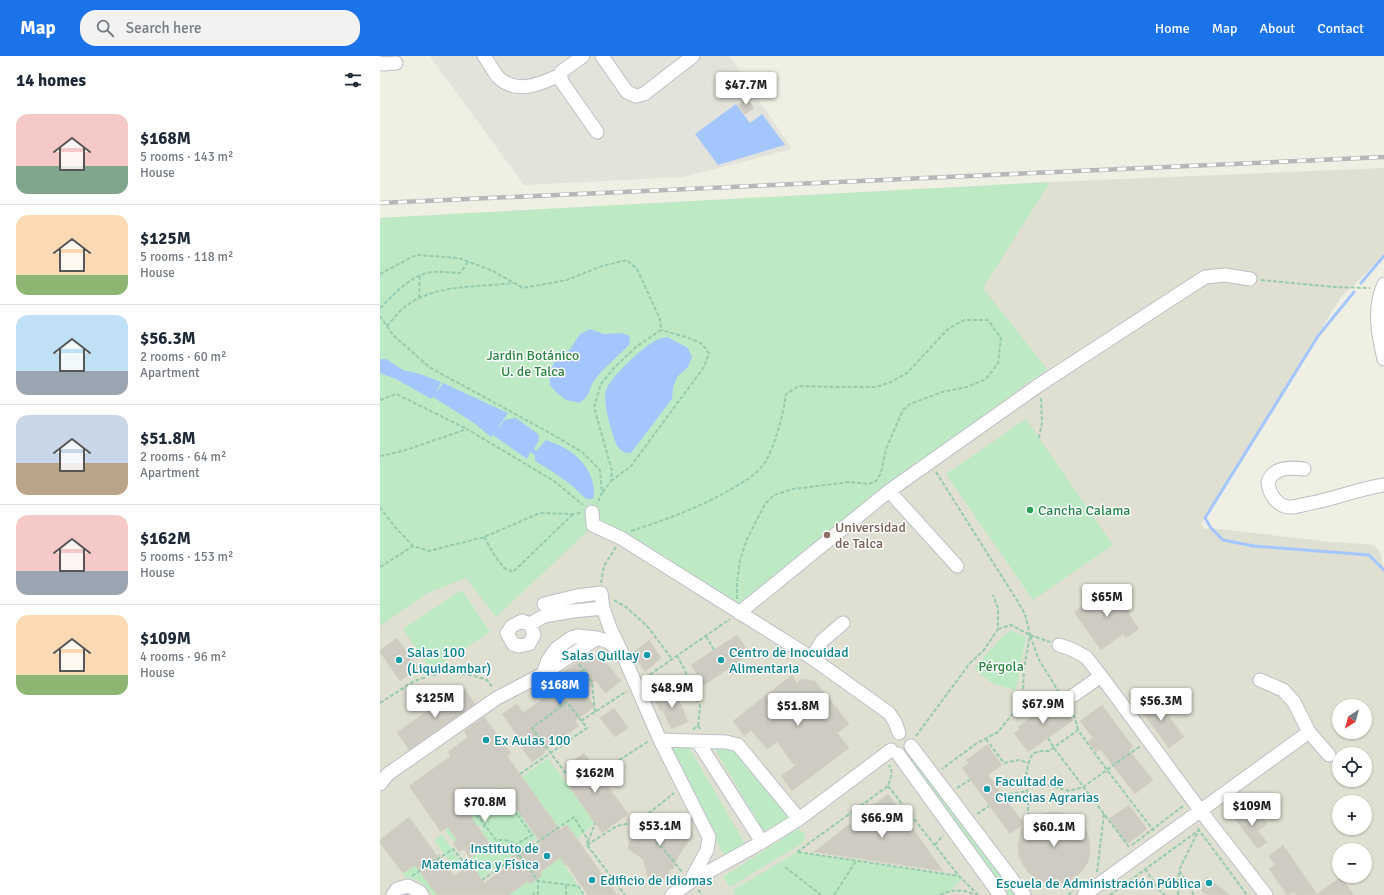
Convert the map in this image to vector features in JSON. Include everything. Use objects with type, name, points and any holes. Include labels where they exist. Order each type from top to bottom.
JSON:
[{"type":"street","points":[[484,56],[498,77],[510,85],[521,87],[541,84],[560,75],[561,72],[583,56]]},
{"type":"street","points":[[602,56],[627,92],[636,96],[644,94],[693,56]]},
{"type":"street","points":[[380,63],[396,63]]},
{"type":"street","points":[[560,75],[562,82],[597,132]]},
{"type":"street","points":[[739,613],[889,491],[1039,385],[1206,277],[1225,275],[1250,279]]},
{"type":"street","points":[[1383,286],[1379,336],[1384,358]]},
{"type":"street","points":[[1304,469],[1293,468],[1280,470],[1272,475],[1268,482],[1273,498],[1283,505],[1291,507],[1335,498],[1367,488],[1384,485]]},
{"type":"street","points":[[889,491],[957,566]]},
{"type":"street","points":[[592,512],[593,526],[620,538],[812,658],[889,713],[895,722],[899,733]]},
{"type":"street","points":[[544,604],[577,596],[601,593],[603,608],[610,628],[624,655],[636,684],[656,740],[709,837],[707,850],[672,895]]},
{"type":"street","points":[[530,624],[544,616],[603,608]]},
{"type":"street","points":[[812,658],[822,641],[843,623]]},
{"type":"street","points":[[543,674],[548,660],[556,649],[571,638],[578,636],[597,638],[609,642],[624,655]]},
{"type":"street","points":[[380,784],[388,774],[497,698],[543,674],[597,638]]},
{"type":"street","points":[[1059,645],[1071,649],[1086,657],[1102,676],[1196,814],[1266,895]]},
{"type":"street","points":[[1074,695],[1102,676]]},
{"type":"street","points":[[1260,680],[1283,690],[1294,702],[1309,732],[1329,755]]},
{"type":"street","points":[[1084,895],[1309,732]]},
{"type":"street","points":[[1000,895],[895,752],[890,741],[895,734],[899,733],[907,735],[911,744],[1024,895]]},
{"type":"street","points":[[656,740],[726,742],[738,745],[799,820]]},
{"type":"street","points":[[698,742],[762,842]]},
{"type":"street","points":[[688,876],[762,842],[799,820],[895,752],[906,753],[911,744]]},
{"type":"street","points":[[393,895],[397,889],[408,886],[420,892],[422,895]]},
{"type":"path","points":[[380,274],[416,255],[459,258],[493,271],[523,288],[567,280],[602,266],[627,260],[637,269],[660,319],[661,330]]},
{"type":"path","points":[[380,308],[399,290],[416,277],[433,272],[460,273],[468,262]]},
{"type":"path","points":[[419,298],[420,276]]},
{"type":"path","points":[[1250,279],[1334,287],[1383,286]]},
{"type":"path","points":[[387,326],[402,310],[419,298],[436,291],[514,283]]},
{"type":"path","points":[[380,316],[393,334],[428,367],[582,452],[600,470],[602,493]]},
{"type":"path","points":[[581,721],[636,684],[739,613],[737,583],[740,560],[747,539],[765,504],[774,495],[793,489],[849,482],[869,484],[876,481],[881,473],[886,450],[903,410],[910,404],[942,392],[967,387],[986,379],[998,363],[1001,338],[988,320],[964,320],[948,329],[908,372],[891,382],[876,387],[799,386],[786,394],[784,409],[774,443],[764,464],[750,477],[717,498],[668,519],[629,531],[620,538],[604,566],[601,593],[626,607],[647,626],[672,659]]},
{"type":"path","points":[[592,512],[602,493],[611,481],[631,466],[704,367],[709,353],[701,343],[661,330],[637,346],[614,368],[601,384],[594,407],[612,471],[611,481]]},
{"type":"path","points":[[1039,385],[1042,405],[1042,423],[1039,438]]},
{"type":"path","points":[[380,400],[396,394],[467,429],[554,481],[592,512]]},
{"type":"path","points":[[380,456],[404,451],[467,429]]},
{"type":"path","points":[[930,462],[1025,614],[1030,635],[1039,660],[1075,718],[1078,730],[1160,840]]},
{"type":"path","points":[[380,507],[395,527],[413,546],[429,551],[484,536],[540,514],[573,514],[592,512]]},
{"type":"path","points":[[484,536],[494,556],[504,568],[513,572],[573,514]]},
{"type":"path","points":[[380,568],[413,546]]},
{"type":"path","points":[[911,744],[970,664],[984,650],[998,629],[998,608],[993,595]]},
{"type":"path","points":[[998,629],[1011,625],[1030,635],[1059,645]]},
{"type":"path","points":[[941,770],[977,743],[998,732],[1014,712],[1023,691],[1024,668],[1030,635]]},
{"type":"path","points":[[706,636],[714,650]]},
{"type":"path","points":[[572,655],[592,682],[595,712]]},
{"type":"path","points":[[677,655],[692,685],[700,706],[698,726],[687,733]]},
{"type":"path","points":[[575,676],[586,668]]},
{"type":"path","points":[[380,703],[414,681],[443,672],[472,675],[487,680],[494,689],[497,698]]},
{"type":"path","points":[[520,774],[551,753],[587,728],[567,702],[532,728],[551,753],[573,783]]},
{"type":"path","points":[[1028,823],[1025,779],[1030,758],[1034,752],[1049,751],[1078,730]]},
{"type":"path","points":[[1048,738],[1129,847]]},
{"type":"path","points":[[986,739],[1004,764],[1019,760],[1029,763]]},
{"type":"path","points":[[599,773],[656,740]]},
{"type":"path","points":[[1025,779],[1069,791],[1083,787],[1139,747],[1143,753]]},
{"type":"path","points":[[956,789],[970,780]]},
{"type":"path","points":[[959,876],[797,852],[888,786],[959,876],[978,895]]},
{"type":"path","points":[[472,810],[496,840],[505,840],[517,844],[532,835],[520,816],[498,788]]},
{"type":"path","points":[[588,845],[617,826],[638,821],[678,789]]},
{"type":"path","points":[[1004,798],[1010,794],[1027,791]]},
{"type":"path","points":[[1179,800],[1183,806]]},
{"type":"path","points":[[976,815],[989,806]]},
{"type":"path","points":[[1096,875],[1104,814]]},
{"type":"path","points":[[1196,814],[1199,830],[1247,895]]},
{"type":"path","points":[[482,880],[574,817],[588,840],[588,845],[626,895]]},
{"type":"path","points":[[638,821],[644,826],[683,874],[688,876]]},
{"type":"path","points":[[588,845],[595,822]]},
{"type":"path","points":[[1110,895],[1199,830]]},
{"type":"path","points":[[1178,895],[1180,870],[1199,830]]},
{"type":"path","points":[[517,844],[519,855],[538,881],[538,895]]},
{"type":"path","points":[[415,881],[411,876],[453,849],[467,866]]},
{"type":"path","points":[[834,895],[856,861]]},
{"type":"path","points":[[785,867],[821,895]]},
{"type":"path","points":[[1146,869],[1160,891],[1165,895]]},
{"type":"path","points":[[1180,870],[1194,895]]},
{"type":"path","points":[[538,881],[578,886],[584,895]]},
{"type":"path","points":[[566,884],[566,895]]},
{"type":"path","points":[[940,895],[950,891],[966,890],[978,895]]},
{"type":"shaded area","points":[[430,56],[729,56],[792,149],[683,177],[524,185]]},
{"type":"shaded area","name":"Universidad de Talca","points":[[1384,168],[1384,256],[1341,297],[1201,524],[1205,529],[1211,528],[1331,542],[1366,544],[1375,546],[1380,552],[1384,570],[1384,895],[380,895],[380,218],[1050,182]]},
{"type":"green space","name":"Jardin Botánico U. de Talca","points":[[1050,182],[983,288],[1047,369],[888,486],[739,610],[593,526],[496,617],[466,578],[426,594],[380,626],[380,218]]},
{"type":"green space","name":"Cancha Calama","points":[[1026,419],[1113,545],[1033,600],[946,474]]},
{"type":"green space","points":[[462,590],[490,632],[431,670],[403,629]]},
{"type":"green space","name":"Pérgola","points":[[1011,630],[1026,637],[1016,690],[993,684],[974,668],[1003,636]]},
{"type":"green space","points":[[673,743],[687,744],[744,842],[746,847],[726,859],[670,749]]},
{"type":"green space","points":[[712,744],[734,748],[793,817],[763,831]]},
{"type":"green space","points":[[913,757],[916,758],[1016,895],[1007,895],[909,762]]},
{"type":"green space","points":[[548,758],[595,823],[577,839],[568,826],[556,825],[522,777]]},
{"type":"green space","points":[[502,789],[537,838],[481,878],[468,859],[490,844],[480,830],[483,828],[481,825],[454,842],[445,830]]},
{"type":"green space","points":[[797,829],[805,833],[804,842],[730,887],[723,877]]},
{"type":"green space","points":[[442,834],[460,861],[453,866],[434,840]]},
{"type":"green space","points":[[797,852],[959,876],[961,880],[950,891],[940,895],[735,895],[733,890]]},
{"type":"green space","points":[[560,858],[584,895],[509,895],[528,881],[530,884],[542,876],[540,872]]},
{"type":"green space","points":[[420,861],[424,876],[437,895],[432,895],[421,883],[414,879],[406,878],[403,873]]},
{"type":"water","points":[[736,104],[750,123],[762,114],[785,145],[718,165],[695,134]]},
{"type":"water","points":[[590,329],[604,334],[621,333],[630,336],[629,345],[600,373],[592,384],[588,395],[580,403],[566,400],[550,385],[549,373],[555,361],[570,349],[580,334]]},
{"type":"water","points":[[667,337],[688,348],[692,357],[688,367],[677,377],[673,388],[672,399],[631,453],[624,452],[618,447],[606,410],[606,390],[620,371],[641,351],[655,341]]},
{"type":"water","points":[[380,359],[386,359],[403,370],[420,374],[441,382],[437,392],[443,383],[508,413],[498,427],[499,428],[504,420],[516,418],[538,434],[539,440],[534,449],[536,451],[546,440],[561,446],[572,453],[588,470],[593,484],[593,499],[586,499],[562,478],[535,461],[535,455],[530,452],[527,459],[493,435],[496,430],[491,437],[474,423],[433,397],[435,394],[431,399],[396,379],[380,373]]},
{"type":"building","points":[[747,98],[754,108],[745,114],[738,105]]},
{"type":"building","points":[[1112,585],[1131,611],[1128,613],[1139,629],[1126,638],[1123,634],[1101,650],[1074,612]]},
{"type":"building","name":"Centro de Inocuidad Alimentaria","points":[[737,635],[750,654],[704,685],[691,665]]},
{"type":"building","name":"Salas 100 (Liquidambar)","points":[[397,638],[418,668],[400,681],[380,652],[380,650]]},
{"type":"building","name":"Salas Quillay","points":[[649,640],[661,658],[645,672],[633,653]]},
{"type":"building","points":[[585,656],[601,656],[621,681],[605,693],[596,681],[583,690],[595,706],[575,721],[579,726],[544,751],[545,753],[532,762],[521,747],[524,745],[502,714],[517,704],[523,713],[561,686],[555,678]]},
{"type":"building","points":[[792,675],[797,683],[802,679],[815,681],[849,724],[837,733],[849,748],[792,791],[781,776],[795,766],[777,742],[767,749],[751,730],[744,736],[733,721]]},
{"type":"building","points":[[464,688],[475,704],[409,750],[397,732],[445,699],[446,701]]},
{"type":"building","points":[[675,690],[688,722],[671,729],[663,710],[660,711],[655,699]]},
{"type":"building","points":[[1153,695],[1184,737],[1169,748],[1138,706]]},
{"type":"building","points":[[1057,699],[1073,720],[1028,752],[1014,733],[1020,729],[1018,727]]},
{"type":"building","points":[[1102,705],[1133,747],[1129,750],[1153,780],[1135,794],[1100,749],[1096,752],[1088,741],[1093,738],[1080,721]]},
{"type":"building","points":[[614,708],[628,728],[615,737],[600,718]]},
{"type":"building","points":[[484,717],[511,753],[507,756],[560,830],[567,825],[617,895],[588,895],[567,865],[566,866],[560,858],[540,872],[542,876],[530,884],[528,881],[509,895],[437,895],[415,865],[403,873],[380,843],[380,840],[409,817],[437,856],[439,854],[454,876],[471,864],[484,883],[514,862],[511,857],[522,849],[525,854],[541,843],[502,789],[468,813],[490,844],[470,858],[464,849],[459,852],[453,843],[457,840],[448,827],[441,832],[409,786],[451,756],[448,752],[468,737],[464,731]]},
{"type":"building","name":"Facultad de Ciencias Agrarias","points":[[987,745],[1002,765],[988,775],[1024,824],[1010,834],[962,768],[969,763],[966,760]]},
{"type":"building","points":[[584,753],[628,814],[602,833],[569,786],[575,781],[565,766]]},
{"type":"building","points":[[888,794],[943,871],[814,852]]},
{"type":"building","points":[[1129,805],[1147,829],[1127,844],[1109,819]]},
{"type":"building","points":[[1241,809],[1249,819],[1258,812],[1267,824],[1258,831],[1267,842],[1258,849],[1232,815]]},
{"type":"building","points":[[1053,812],[1062,813],[1078,821],[1084,827],[1090,844],[1088,862],[1083,870],[1069,881],[1060,884],[1043,882],[1028,872],[1019,856],[1018,847],[1021,829],[1035,817]]},
{"type":"building","points":[[682,821],[693,835],[679,855],[673,869],[669,870],[668,878],[648,877],[643,859],[628,849],[632,830],[641,831],[644,828]]},
{"type":"building","points":[[1283,845],[1317,894],[1333,883],[1345,883],[1354,895],[1297,895],[1294,892],[1287,895],[1269,869],[1275,865],[1269,856]]},
{"type":"building","name":"Escuela de Administración Pública","points":[[1207,877],[1230,895],[1206,895],[1200,889]]},
{"type":"waterway","points":[[1361,283],[1384,256]]},
{"type":"waterway","points":[[1354,292],[1318,336],[1205,518],[1211,528],[1223,540],[1254,546],[1369,555],[1384,570]]},
{"type":"railway","points":[[380,203],[1384,157]]},
{"type":"place","name":"Cancha Calama","points":[[1030,510]]},
{"type":"place","name":"Universidad de Talca","points":[[827,535]]},
{"type":"place","name":"Salas Quillay","points":[[647,655]]},
{"type":"place","name":"Salas 100 (Liquidambar)","points":[[399,660]]},
{"type":"place","name":"Centro de Inocuidad Alimentaria","points":[[721,660]]},
{"type":"place","name":"Ex Aulas 100","points":[[486,740]]},
{"type":"place","name":"Facultad de Ciencias Agrarias","points":[[987,789]]},
{"type":"place","name":"Instituto de Matemática y Física","points":[[547,856]]},
{"type":"place","name":"Edificio de Idiomas","points":[[592,880]]},
{"type":"place","name":"Escuela de Administración Pública","points":[[1209,883]]}]
